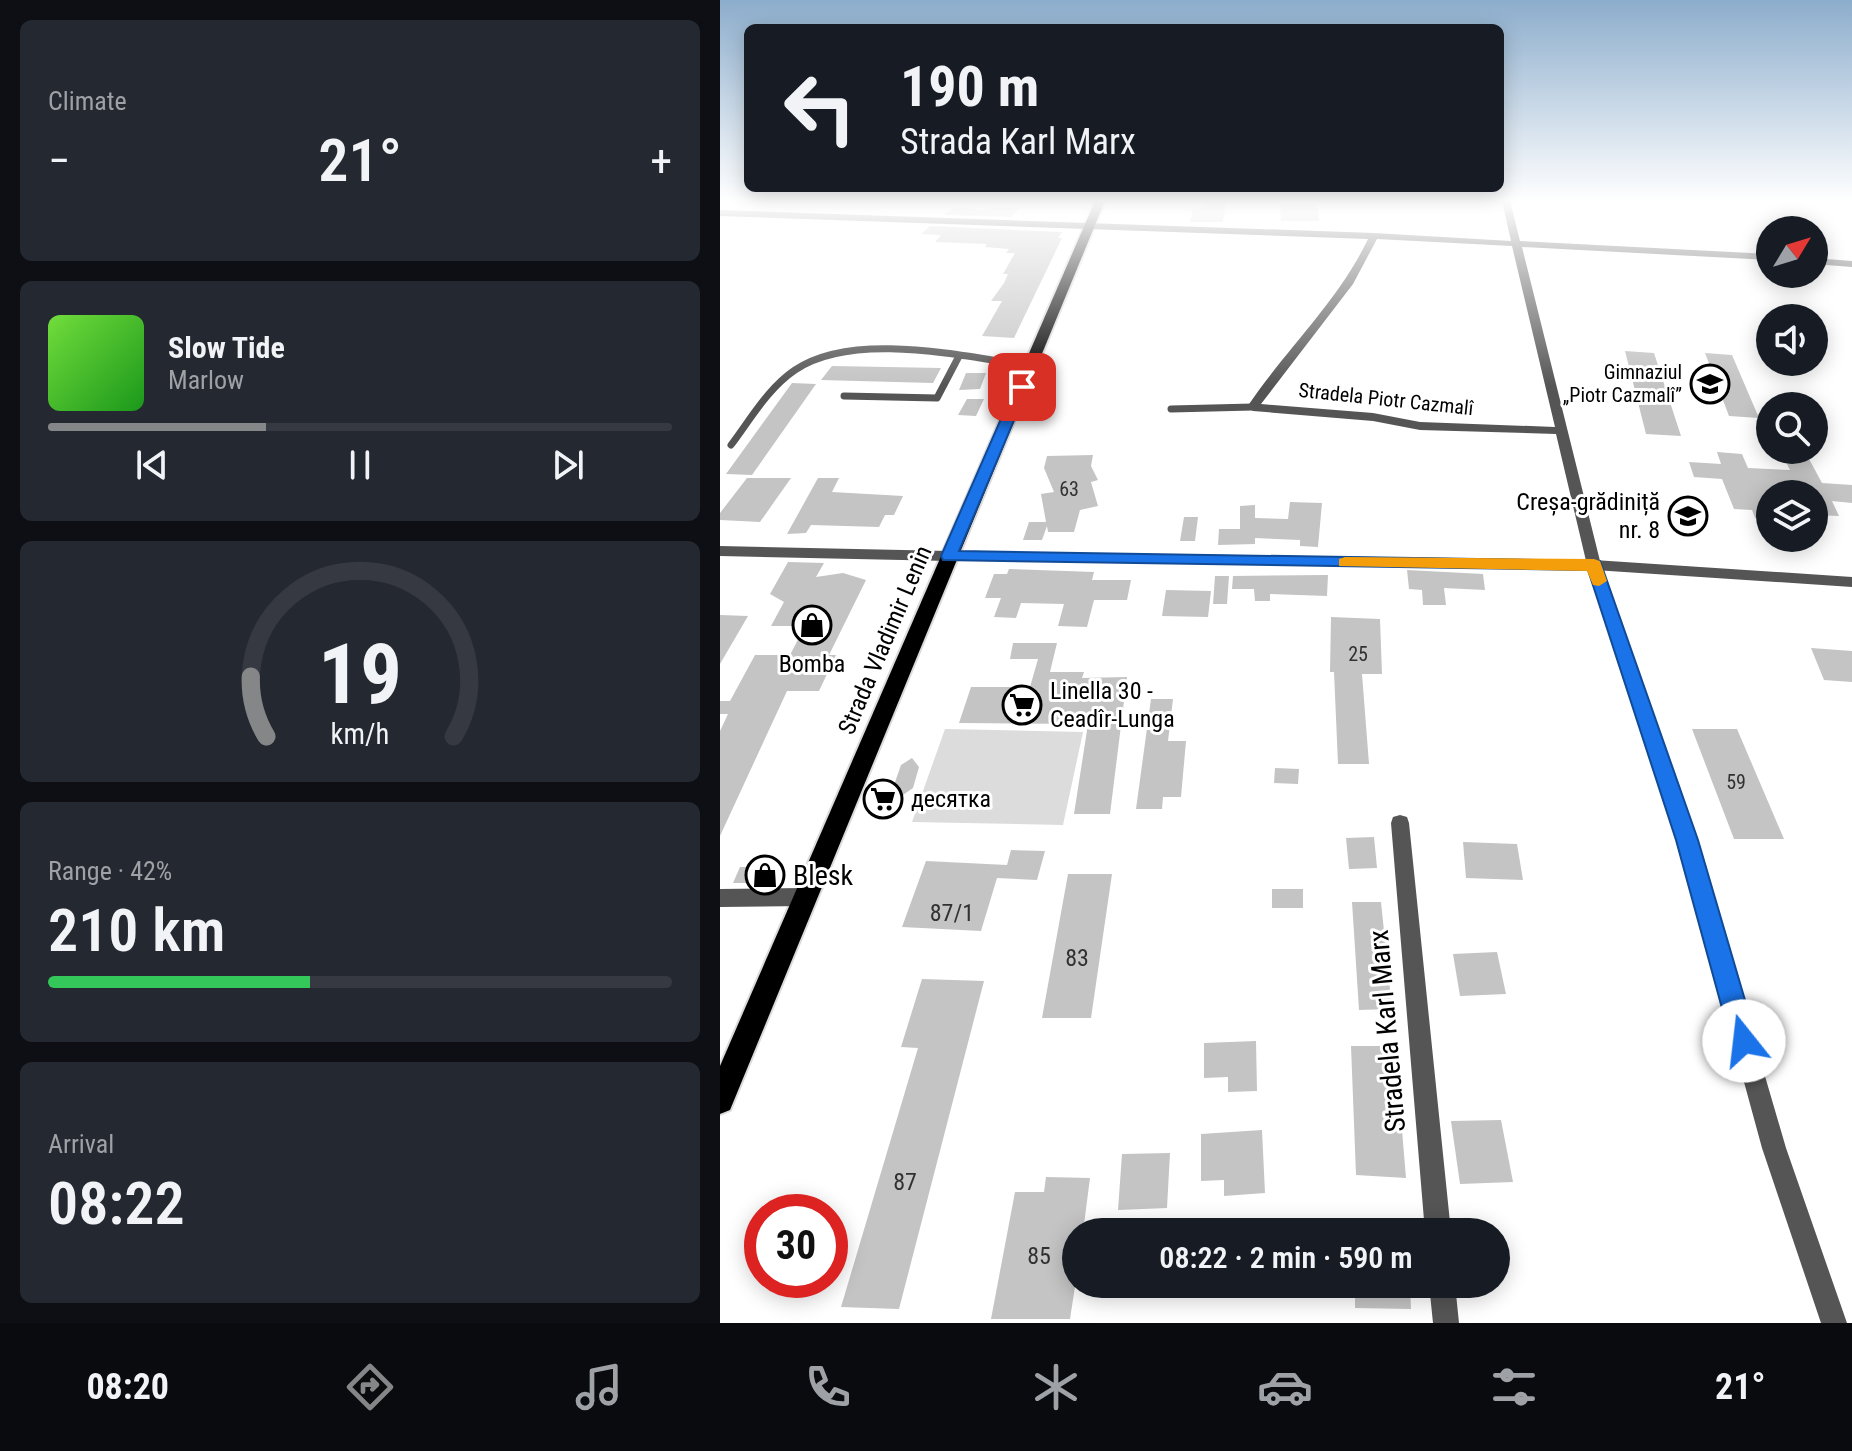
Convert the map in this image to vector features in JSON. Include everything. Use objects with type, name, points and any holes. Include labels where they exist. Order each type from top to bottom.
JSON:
[{"type":"main road","name":"Strada Vladimir Lenin","points":[[720,1100],[1074,263]]},
{"type":"street","points":[[1253,407],[1300,341],[1348,288],[1361,263]]},
{"type":"street","points":[[1520,263],[1594,565],[1687,840],[1774,1148],[1834,1323]]},
{"type":"street","name":"Stradela Piotr Cazmalî","points":[[1253,407],[1373,417],[1420,426],[1562,431]]},
{"type":"street","points":[[720,551],[1594,565],[1852,582]]},
{"type":"street","name":"Stradela Karl Marx","points":[[1400,823],[1437,1218]]},
{"type":"street","points":[[720,898],[804,897]]},
{"type":"street","points":[[1443,1298],[1446,1323]]},
{"type":"lane","points":[[731,445],[782,381],[819,356],[854,349],[1031,366]]},
{"type":"lane","points":[[844,396],[937,398],[958,358]]},
{"type":"lane","points":[[1171,409],[1253,407]]},
{"type":"shaded area","points":[[945,729],[1083,732],[1063,825],[912,822]]},
{"type":"building","points":[[1009,263],[1050,263],[1014,338],[982,336],[1002,301],[991,301],[1008,274],[1003,274]]},
{"type":"building","points":[[1625,351],[1654,353],[1681,436],[1646,434]]},
{"type":"building","points":[[1705,353],[1732,355],[1756,411],[1756,418],[1729,416]]},
{"type":"building","points":[[832,366],[941,368],[933,383],[821,380]]},
{"type":"building","points":[[966,373],[986,373],[980,389],[959,390]]},
{"type":"building","points":[[792,383],[816,384],[752,475],[726,474]]},
{"type":"building","points":[[967,399],[984,399],[976,416],[958,415]]},
{"type":"building","points":[[1717,452],[1742,454],[1748,468],[1790,470],[1787,464],[1812,464],[1820,480],[1756,480],[1755,518],[1752,510],[1734,509],[1722,479],[1694,477],[1689,462],[1721,464]]},
{"type":"building","points":[[1093,455],[1091,466],[1098,480],[1091,482],[1098,506],[1080,510],[1074,532],[1048,532],[1047,526],[1042,540],[1023,540],[1029,522],[1046,522],[1041,494],[1054,492],[1044,468],[1047,456]]},
{"type":"building","points":[[747,478],[791,478],[760,522],[720,520],[720,513]]},
{"type":"building","points":[[818,478],[839,478],[832,492],[903,496],[894,515],[885,515],[879,527],[811,525],[806,533],[787,534]]},
{"type":"building","points":[[1828,483],[1852,485],[1852,503],[1832,501],[1839,516],[1828,516]]},
{"type":"building","points":[[1290,502],[1322,503],[1318,547],[1300,546],[1300,540],[1255,538],[1255,544],[1218,545],[1219,529],[1240,529],[1240,506],[1255,505],[1255,518],[1288,519]]},
{"type":"building","points":[[1184,517],[1198,517],[1195,541],[1180,541]]},
{"type":"building","points":[[788,562],[824,563],[816,577],[843,573],[866,580],[829,655],[836,655],[819,691],[787,691],[720,836],[720,731],[728,714],[720,714],[720,701],[730,701],[755,655],[790,655],[805,626],[771,626],[784,602],[770,594]]},
{"type":"building","points":[[1009,569],[1094,572],[1092,580],[1131,580],[1127,600],[1094,600],[1087,627],[1058,626],[1064,604],[1021,603],[1016,618],[994,617],[1001,598],[985,598],[994,574],[1007,574]]},
{"type":"building","points":[[1407,570],[1483,574],[1485,590],[1444,588],[1446,605],[1423,605],[1422,590],[1409,589]]},
{"type":"building","points":[[1328,575],[1327,596],[1270,594],[1270,601],[1255,601],[1254,589],[1232,589],[1233,576]]},
{"type":"building","points":[[1215,576],[1229,576],[1227,604],[1213,604]]},
{"type":"building","points":[[1166,590],[1211,591],[1208,617],[1162,616]]},
{"type":"building","points":[[720,615],[748,616],[720,664]]},
{"type":"building","points":[[1331,617],[1380,619],[1382,674],[1362,674],[1369,764],[1338,764],[1334,672],[1330,672]]},
{"type":"building","points":[[1013,643],[1057,643],[1050,672],[1084,672],[1082,678],[1127,677],[1110,814],[1074,814],[1088,724],[959,723],[971,687],[1030,687],[1038,659],[1010,659]]},
{"type":"building","points":[[1811,648],[1852,651],[1852,682],[1824,680]]},
{"type":"building","points":[[1151,699],[1173,699],[1168,741],[1186,741],[1181,797],[1163,797],[1162,809],[1136,809]]},
{"type":"building","points":[[1692,729],[1737,729],[1784,839],[1734,839]]},
{"type":"building","points":[[912,758],[919,767],[913,788],[900,797],[893,788],[901,765]]},
{"type":"building","points":[[1275,768],[1299,769],[1298,784],[1274,783]]},
{"type":"building","points":[[1374,837],[1377,868],[1349,869],[1346,838]]},
{"type":"building","points":[[1463,842],[1517,844],[1523,880],[1466,878]]},
{"type":"building","points":[[1011,850],[1045,851],[1037,880],[997,878],[981,931],[902,927],[926,861],[1007,865]]},
{"type":"building","points":[[740,867],[774,867],[767,883],[733,883]]},
{"type":"building","points":[[1068,874],[1112,874],[1091,1018],[1042,1018]]},
{"type":"building","points":[[1272,889],[1303,889],[1303,908],[1272,908]]},
{"type":"building","points":[[1352,902],[1381,902],[1392,1009],[1359,1010]]},
{"type":"building","points":[[1497,952],[1506,994],[1460,996],[1453,954]]},
{"type":"building","points":[[922,979],[984,981],[899,1309],[841,1307],[844,1298],[848,1298],[848,1283],[918,1048],[901,1047]]},
{"type":"building","points":[[1256,1041],[1257,1091],[1228,1092],[1228,1077],[1204,1078],[1204,1043]]},
{"type":"building","points":[[1351,1046],[1395,1046],[1406,1178],[1356,1175]]},
{"type":"building","points":[[1501,1120],[1513,1182],[1460,1184],[1451,1121]]},
{"type":"building","points":[[1262,1130],[1265,1193],[1224,1196],[1224,1180],[1201,1181],[1201,1134]]},
{"type":"building","points":[[1170,1153],[1167,1208],[1118,1210],[1122,1154]]},
{"type":"building","points":[[1046,1177],[1090,1178],[1085,1218],[1062,1218],[1062,1298],[1073,1298],[1070,1319],[991,1319],[1015,1192],[1044,1192]]},
{"type":"building","points":[[1355,1298],[1411,1298],[1411,1309],[1355,1308]]},
{"type":"slow traffic","points":[[1345,562],[1594,565],[1599,581]]},
{"type":"place","name":"Gimnaziul „Piotr Cazmalî”","points":[[1710,384]]},
{"type":"place","name":"Creșa-grădiniță nr. 8","points":[[1688,516]]},
{"type":"place","name":"Bomba","points":[[812,625]]},
{"type":"place","name":"Linella 30 - Ceadîr-Lunga","points":[[1022,705]]},
{"type":"place","name":"десятка","points":[[883,799]]},
{"type":"place","name":"Blesk","points":[[765,875]]},
{"type":"route","points":[[1022,387],[949,556],[1594,565],[1615,635],[1687,840],[1744,1041]]}]
